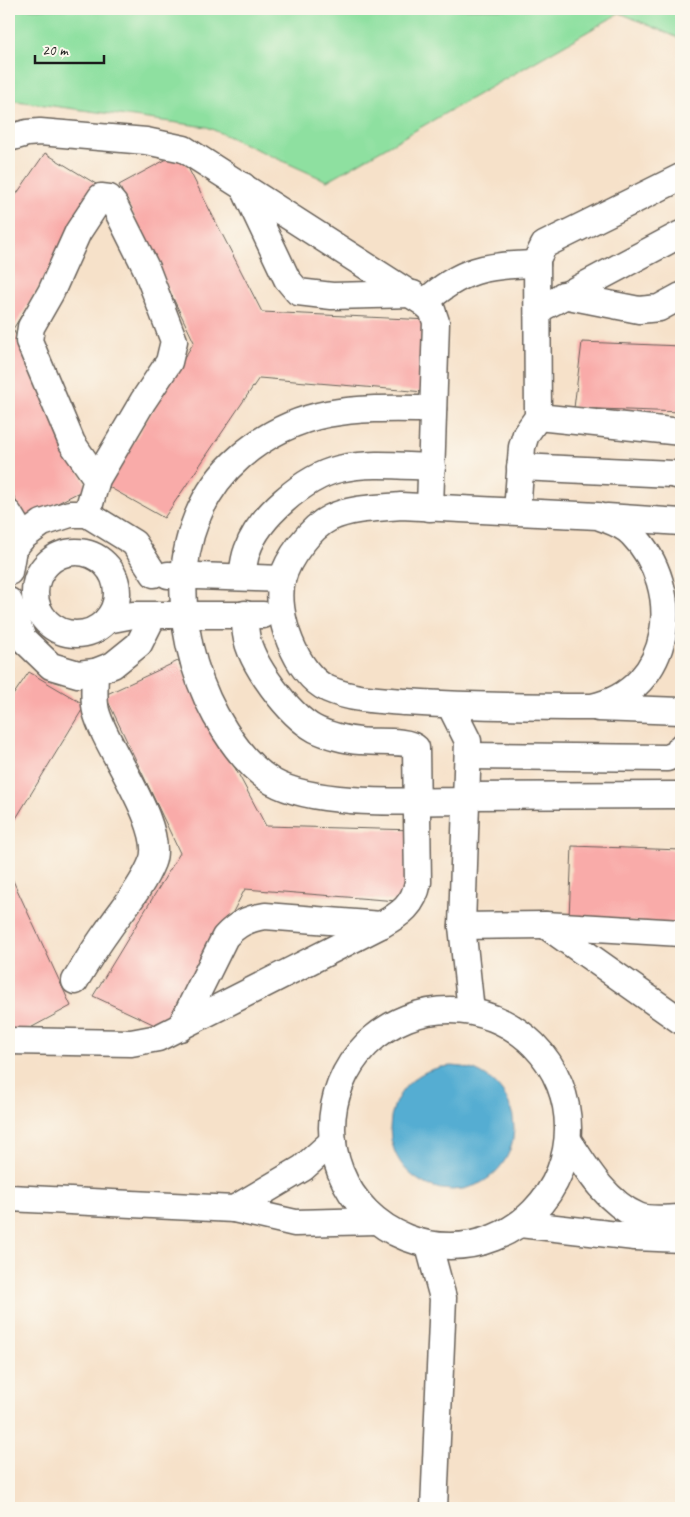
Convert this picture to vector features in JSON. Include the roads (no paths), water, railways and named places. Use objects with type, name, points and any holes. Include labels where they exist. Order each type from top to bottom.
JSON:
[{"type":"street","points":[[9,138],[40,132],[168,145],[184,150],[243,186],[418,299],[432,310],[436,322],[430,508]]},
{"type":"street","points":[[517,511],[520,466],[526,434],[538,417],[537,264],[544,245],[681,176]]},
{"type":"street","points":[[243,186],[288,279],[298,292],[332,296],[418,299],[459,276],[485,268],[537,264]]},
{"type":"street","points":[[87,514],[97,479],[143,401],[170,362],[174,341],[146,268],[118,212],[110,198],[101,196],[78,232],[51,292],[31,327],[29,341],[72,443],[97,479]]},
{"type":"street","points":[[538,310],[563,295],[681,234]]},
{"type":"street","points":[[563,295],[639,310],[659,308],[681,296]]},
{"type":"street","points":[[434,409],[339,410],[316,415],[270,436],[239,457],[218,482],[190,534],[186,552],[184,614],[193,664],[215,715],[250,764],[272,781],[293,791],[331,798],[418,801],[468,798],[681,795]]},
{"type":"street","points":[[538,417],[681,432]]},
{"type":"street","points":[[242,578],[247,550],[262,525],[285,499],[324,474],[341,468],[373,466],[432,467]]},
{"type":"street","points":[[520,466],[681,476]]},
{"type":"street","points":[[681,522],[517,511],[391,506],[348,512],[330,518],[315,528],[301,543],[282,579],[282,615],[295,654],[308,672],[325,688],[345,696],[450,705],[592,707],[681,711]]},
{"type":"street","points":[[9,514],[14,552]]},
{"type":"street","points":[[14,552],[42,523],[70,514],[87,514],[134,543],[154,574]]},
{"type":"street","points":[[592,707],[605,705],[627,692],[649,667],[663,637],[666,606],[657,573],[648,553],[631,532],[619,524],[598,516]]},
{"type":"street","points":[[282,579],[128,572],[105,564],[83,552],[60,555],[41,571],[35,594],[37,606],[43,617],[62,632],[86,633],[107,620],[133,615],[282,615]]},
{"type":"street","points":[[105,564],[112,574],[116,592],[113,610],[107,620]]},
{"type":"street","points":[[9,601],[16,646],[51,666],[78,674],[95,672],[113,666],[139,644],[153,616]]},
{"type":"street","points":[[9,1041],[131,1043],[158,1038],[398,916],[409,906],[416,895],[418,882],[418,757],[414,746],[408,743],[358,741],[315,729],[300,718],[281,698],[250,648],[246,634],[245,614]]},
{"type":"street","points":[[76,981],[106,932],[139,889],[153,860],[153,847],[148,822],[133,786],[110,746],[96,710],[95,672]]},
{"type":"street","points":[[450,705],[468,749],[468,798],[462,926],[471,1011]]},
{"type":"street","points":[[468,749],[494,706]]},
{"type":"street","points":[[468,749],[667,758],[677,754],[681,747]]},
{"type":"street","points":[[180,1028],[225,937],[235,926],[249,918],[265,916],[381,925]]},
{"type":"street","points":[[462,926],[545,925],[681,933]]},
{"type":"street","points":[[545,925],[681,1021]]},
{"type":"street","points":[[445,1009],[462,926]]},
{"type":"street","points":[[445,1009],[471,1011],[504,1023],[533,1044],[554,1072],[566,1105],[568,1140],[560,1172],[544,1201],[520,1224],[493,1239],[464,1247],[429,1246],[396,1235],[376,1221],[346,1187],[334,1155],[331,1120],[339,1086],[356,1056],[380,1031],[411,1016],[445,1009]]},
{"type":"street","points":[[568,1140],[593,1179],[615,1200],[639,1217],[681,1218]]},
{"type":"street","points":[[234,1209],[303,1168],[333,1141]]},
{"type":"street","points":[[9,1198],[234,1209],[295,1223],[376,1221]]},
{"type":"street","points":[[520,1224],[635,1237],[681,1239]]},
{"type":"street","points":[[429,1246],[443,1298],[434,1508]]},
{"type":"street","points":[[443,1298],[464,1247]]},
{"type":"water","points":[[452,1066],[476,1071],[496,1084],[509,1104],[514,1128],[509,1152],[496,1172],[476,1185],[452,1190],[428,1185],[408,1172],[395,1152],[390,1128],[395,1104],[408,1084],[428,1071]]}]
